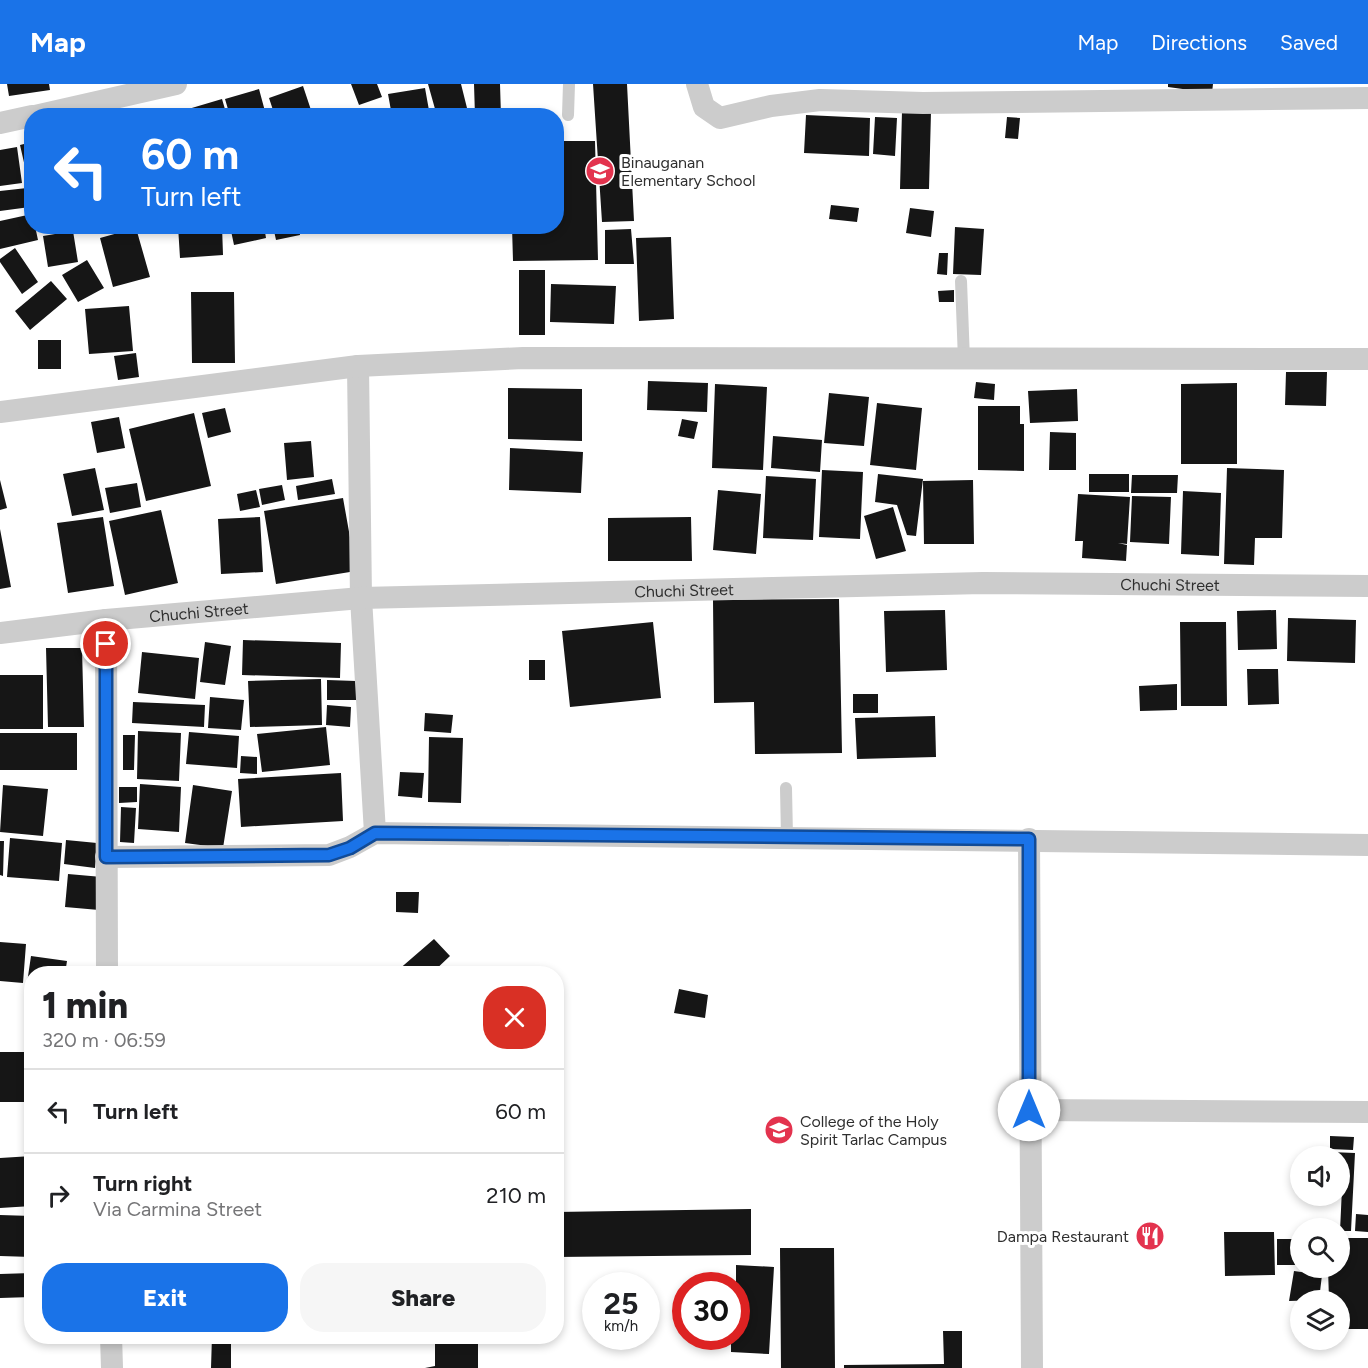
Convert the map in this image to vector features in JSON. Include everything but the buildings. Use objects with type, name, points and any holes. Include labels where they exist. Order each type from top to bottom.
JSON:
[{"type":"street","points":[[69,108],[176,84]]},
{"type":"street","points":[[697,84],[704,107],[720,118],[771,106],[820,100],[923,103],[1368,98]]},
{"type":"street","points":[[0,123],[24,118]]},
{"type":"street","points":[[0,412],[358,366],[523,358],[1368,359]]},
{"type":"street","points":[[358,366],[361,598],[375,833]]},
{"type":"street","name":"Chuchi Street","points":[[0,633],[106,620],[361,598],[983,583],[1368,586]]},
{"type":"street","points":[[106,620],[107,966]]},
{"type":"street","points":[[106,857],[329,855],[350,848],[375,833],[1029,839],[1368,845]]},
{"type":"street","points":[[1029,839],[1032,1368]]},
{"type":"street","points":[[1029,1110],[1368,1112]]},
{"type":"street","points":[[111,1344],[112,1368]]},
{"type":"lane","points":[[568,116],[569,84]]},
{"type":"lane","points":[[962,281],[964,360]]},
{"type":"lane","points":[[786,788],[787,837]]},
{"type":"place","name":"Binauganan Elementary School","points":[[600,171]]},
{"type":"place","name":"College of the Holy Spirit Tarlac Campus","points":[[779,1130]]},
{"type":"place","name":"Dampa Restaurant","points":[[1150,1236]]},
{"type":"route","points":[[106,644],[106,857],[329,855],[350,848],[375,833],[1029,839],[1029,1110]]}]
